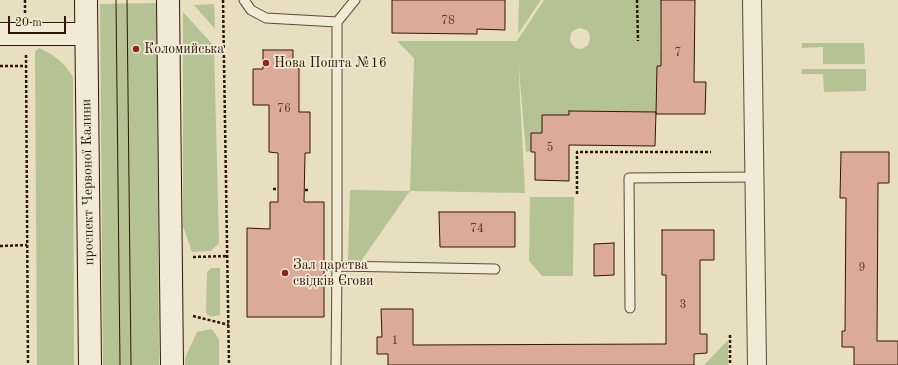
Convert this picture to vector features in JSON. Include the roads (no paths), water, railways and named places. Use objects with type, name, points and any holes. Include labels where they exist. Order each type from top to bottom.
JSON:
[{"type":"main road","name":"проспект Червоної Калини","points":[[86,0],[90,365]]},
{"type":"main road","points":[[168,0],[172,365]]},
{"type":"main road","points":[[0,34],[86,34]]},
{"type":"street","points":[[752,0],[757,365]]},
{"type":"lane","points":[[244,0],[251,10],[266,18],[337,22]]},
{"type":"lane","points":[[336,365],[337,22],[355,0]]},
{"type":"lane","points":[[630,308],[629,178],[754,177]]},
{"type":"lane","points":[[337,266],[495,269]]},
{"type":"tram line","points":[[116,0],[120,365]]},
{"type":"tram line","points":[[127,0],[131,365]]},
{"type":"place","name":"Коломийська","points":[[136,49]]},
{"type":"place","name":"Нова Пошта №16","points":[[266,63]]},
{"type":"place","name":"Зал царства свідків Єгови","points":[[285,273]]}]
